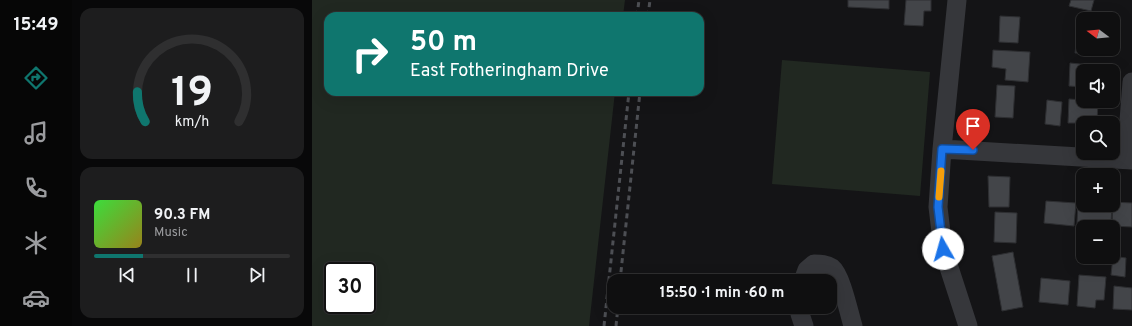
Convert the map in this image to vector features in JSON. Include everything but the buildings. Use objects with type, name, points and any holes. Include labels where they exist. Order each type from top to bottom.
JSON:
[{"type":"street","points":[[957,0],[942,149],[938,207],[943,249],[968,326]]},
{"type":"street","points":[[942,149],[1129,159],[1132,82]]},
{"type":"street","points":[[806,274],[807,270],[814,264],[825,264],[833,269],[837,274]]},
{"type":"street","points":[[837,275],[853,326]]},
{"type":"street","points":[[800,314],[804,326]]},
{"type":"shaded area","points":[[312,0],[625,0],[624,12],[324,12],[324,96],[615,96],[589,326],[312,326]]},
{"type":"shaded area","points":[[782,60],[930,72],[920,196],[772,184]]},
{"type":"railway","points":[[638,12],[639,0]]},
{"type":"railway","points":[[648,12],[650,0]]},
{"type":"railway","points":[[604,326],[629,96]]},
{"type":"railway","points":[[621,274],[640,96]]},
{"type":"railway","points":[[616,326],[617,314]]},
{"type":"slow traffic","points":[[939,197],[941,171]]},
{"type":"route","points":[[943,249],[938,207],[942,149],[973,150]]}]
